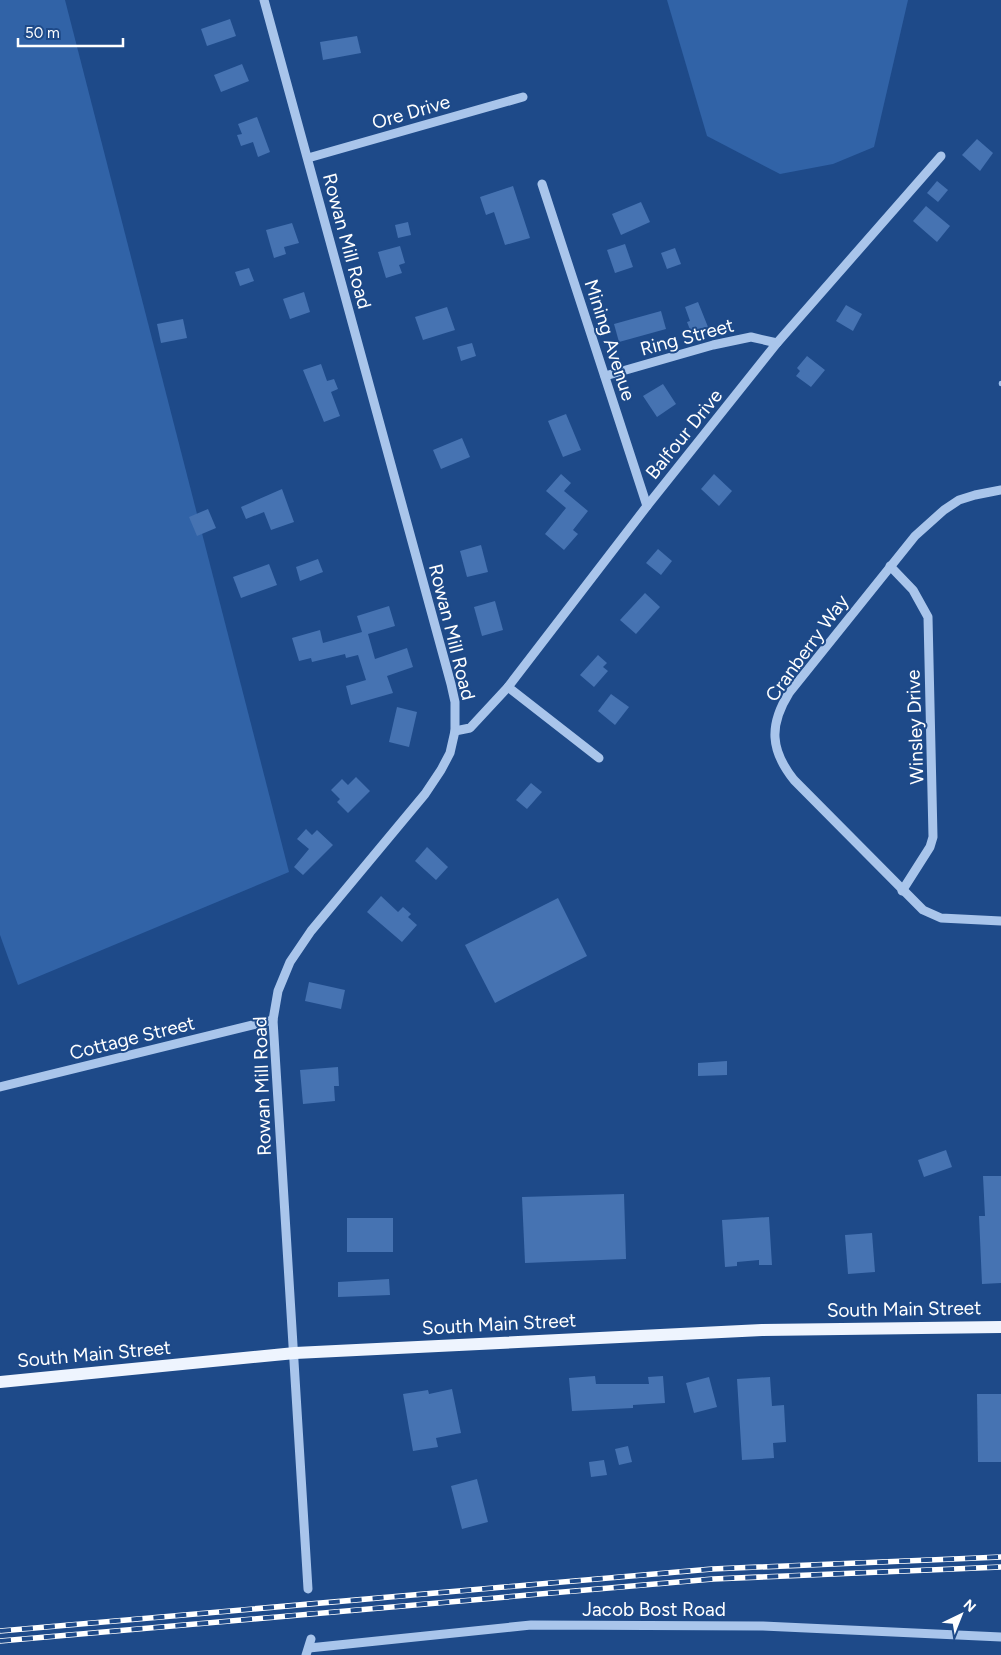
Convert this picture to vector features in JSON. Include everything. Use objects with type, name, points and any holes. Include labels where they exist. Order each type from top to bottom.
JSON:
[{"type":"main road","name":"South Main Street","points":[[0,1382],[295,1354],[762,1330],[1001,1327]]},
{"type":"street","name":"Rowan Mill Road","points":[[264,0],[455,702],[455,731],[450,752],[425,794],[311,931],[290,962],[278,991],[273,1020],[282,1190],[295,1354],[293,1379],[308,1589]]},
{"type":"street","name":"Ore Drive","points":[[308,158],[523,96]]},
{"type":"street","name":"Balfour Drive","points":[[455,731],[470,728],[508,687],[647,506],[777,343],[941,156]]},
{"type":"street","name":"Mining Avenue","points":[[542,184],[647,506]]},
{"type":"street","name":"Ring Street","points":[[605,376],[713,345],[751,337],[777,343]]},
{"type":"street","name":"Cranberry Way","points":[[1001,490],[959,500],[944,510],[915,536],[789,693],[777,716],[775,742],[784,767],[794,780],[902,891],[923,910],[941,918],[1001,921]]},
{"type":"street","name":"Winsley Drive","points":[[890,566],[912,590],[928,617],[933,837],[930,847],[902,891]]},
{"type":"street","points":[[508,687],[599,758]]},
{"type":"street","name":"Cottage Street","points":[[0,1087],[273,1020]]},
{"type":"street","name":"Jacob Bost Road","points":[[308,1647],[531,1625],[763,1626],[1001,1637]]},
{"type":"shaded area","points":[[0,0],[65,0],[289,872],[18,985],[0,935]]},
{"type":"shaded area","points":[[667,0],[908,0],[874,147],[833,164],[780,174],[707,136]]},
{"type":"building","points":[[230,19],[236,36],[207,46],[201,29]]},
{"type":"building","points":[[357,36],[361,53],[323,60],[320,42]]},
{"type":"building","points":[[242,64],[249,81],[221,92],[214,75]]},
{"type":"building","points":[[257,117],[270,152],[258,157],[253,142],[241,146],[237,135],[242,134],[238,124]]},
{"type":"building","points":[[977,139],[993,153],[980,171],[962,155]]},
{"type":"building","points":[[937,181],[948,190],[938,202],[927,193]]},
{"type":"building","points":[[513,186],[530,238],[505,245],[494,212],[486,215],[480,197]]},
{"type":"building","points":[[641,202],[650,222],[621,235],[612,214]]},
{"type":"building","points":[[926,206],[950,226],[937,242],[913,221]]},
{"type":"building","points":[[408,222],[411,235],[398,238],[395,225]]},
{"type":"building","points":[[292,223],[299,243],[284,247],[286,254],[274,258],[266,230]]},
{"type":"building","points":[[625,244],[633,267],[615,273],[607,250]]},
{"type":"building","points":[[400,246],[405,263],[399,265],[402,273],[386,278],[378,252]]},
{"type":"building","points":[[675,248],[681,264],[667,269],[661,253]]},
{"type":"building","points":[[249,268],[254,281],[240,286],[235,272]]},
{"type":"building","points":[[304,292],[310,312],[290,319],[283,299]]},
{"type":"building","points":[[698,302],[708,327],[691,332],[687,322],[690,321],[685,307]]},
{"type":"building","points":[[846,305],[862,314],[853,331],[836,321]]},
{"type":"building","points":[[447,307],[455,330],[423,340],[415,317]]},
{"type":"building","points":[[661,311],[666,329],[619,342],[614,324]]},
{"type":"building","points":[[183,319],[187,338],[161,343],[157,324]]},
{"type":"building","points":[[472,343],[476,356],[461,361],[457,347]]},
{"type":"building","points":[[807,356],[825,370],[811,387],[796,376],[800,371],[797,368]]},
{"type":"building","points":[[321,364],[327,381],[334,379],[338,389],[331,392],[340,416],[324,422],[303,370]]},
{"type":"building","points":[[663,384],[676,404],[657,417],[643,396]]},
{"type":"building","points":[[566,414],[581,450],[563,457],[548,421]]},
{"type":"building","points":[[462,438],[470,457],[441,469],[433,450]]},
{"type":"building","points":[[561,474],[571,483],[564,491],[588,511],[573,530],[578,534],[564,550],[545,534],[566,508],[546,491]]},
{"type":"building","points":[[714,474],[732,491],[719,506],[701,489]]},
{"type":"building","points":[[282,489],[294,522],[271,530],[264,512],[246,519],[241,507]]},
{"type":"building","points":[[208,509],[216,528],[197,536],[189,517]]},
{"type":"building","points":[[481,545],[488,572],[467,577],[460,551]]},
{"type":"building","points":[[658,549],[672,561],[661,575],[646,563]]},
{"type":"building","points":[[318,559],[323,572],[300,581],[296,567]]},
{"type":"building","points":[[269,564],[277,585],[241,598],[233,577]]},
{"type":"building","points":[[645,593],[660,607],[636,634],[620,620]]},
{"type":"building","points":[[495,601],[503,630],[482,636],[474,607]]},
{"type":"building","points":[[389,606],[395,626],[368,634],[375,659],[407,648],[413,667],[387,676],[393,693],[351,705],[346,686],[366,680],[358,655],[346,658],[345,654],[312,662],[311,658],[299,661],[292,638],[320,630],[323,643],[362,632],[357,616]]},
{"type":"building","points":[[598,655],[607,663],[603,667],[608,671],[594,687],[580,675]]},
{"type":"building","points":[[611,694],[629,707],[615,725],[598,711]]},
{"type":"building","points":[[397,707],[417,712],[409,747],[389,742]]},
{"type":"building","points":[[356,777],[370,791],[348,813],[337,802],[340,799],[331,790],[342,779],[348,785]]},
{"type":"building","points":[[531,783],[542,792],[527,809],[516,800]]},
{"type":"building","points":[[306,829],[312,835],[317,830],[333,845],[303,875],[294,867],[309,849],[297,839]]},
{"type":"building","points":[[427,847],[448,867],[436,880],[415,861]]},
{"type":"building","points":[[381,896],[398,912],[403,907],[411,914],[408,917],[417,925],[402,942],[367,912]]},
{"type":"building","points":[[558,898],[587,956],[495,1003],[465,945]]},
{"type":"building","points":[[309,982],[345,990],[341,1009],[305,1001]]},
{"type":"building","points":[[727,1061],[727,1075],[698,1076],[698,1063]]},
{"type":"building","points":[[338,1067],[339,1086],[334,1086],[335,1101],[303,1104],[300,1070]]},
{"type":"building","points":[[946,1150],[952,1167],[924,1177],[918,1160]]},
{"type":"building","points":[[983,1176],[1001,1176],[1001,1283],[982,1284],[979,1216],[985,1216]]},
{"type":"building","points":[[624,1194],[626,1259],[525,1263],[522,1197]]},
{"type":"building","points":[[769,1217],[772,1265],[759,1265],[759,1260],[737,1262],[737,1266],[725,1267],[722,1220]]},
{"type":"building","points":[[347,1218],[393,1218],[393,1252],[347,1252]]},
{"type":"building","points":[[872,1233],[875,1272],[848,1274],[845,1235]]},
{"type":"building","points":[[389,1279],[390,1295],[338,1297],[338,1282]]},
{"type":"building","points":[[595,1376],[596,1384],[649,1384],[648,1377],[663,1376],[665,1403],[633,1405],[633,1408],[572,1411],[569,1378]]},
{"type":"building","points":[[709,1377],[717,1407],[694,1413],[686,1383]]},
{"type":"building","points":[[770,1377],[772,1406],[784,1405],[786,1442],[773,1443],[774,1458],[742,1460],[737,1379]]},
{"type":"building","points":[[452,1389],[461,1433],[436,1438],[438,1447],[413,1451],[403,1394],[428,1390],[429,1394]]},
{"type":"building","points":[[977,1394],[1001,1394],[1001,1462],[978,1462]]},
{"type":"building","points":[[628,1446],[632,1462],[619,1465],[615,1449]]},
{"type":"building","points":[[604,1460],[607,1475],[591,1477],[589,1462]]},
{"type":"building","points":[[477,1479],[488,1522],[462,1529],[451,1486]]},
{"type":"railway","points":[[0,1631],[712,1569],[1001,1557]]},
{"type":"railway","points":[[0,1641],[713,1579],[1001,1567]]}]
